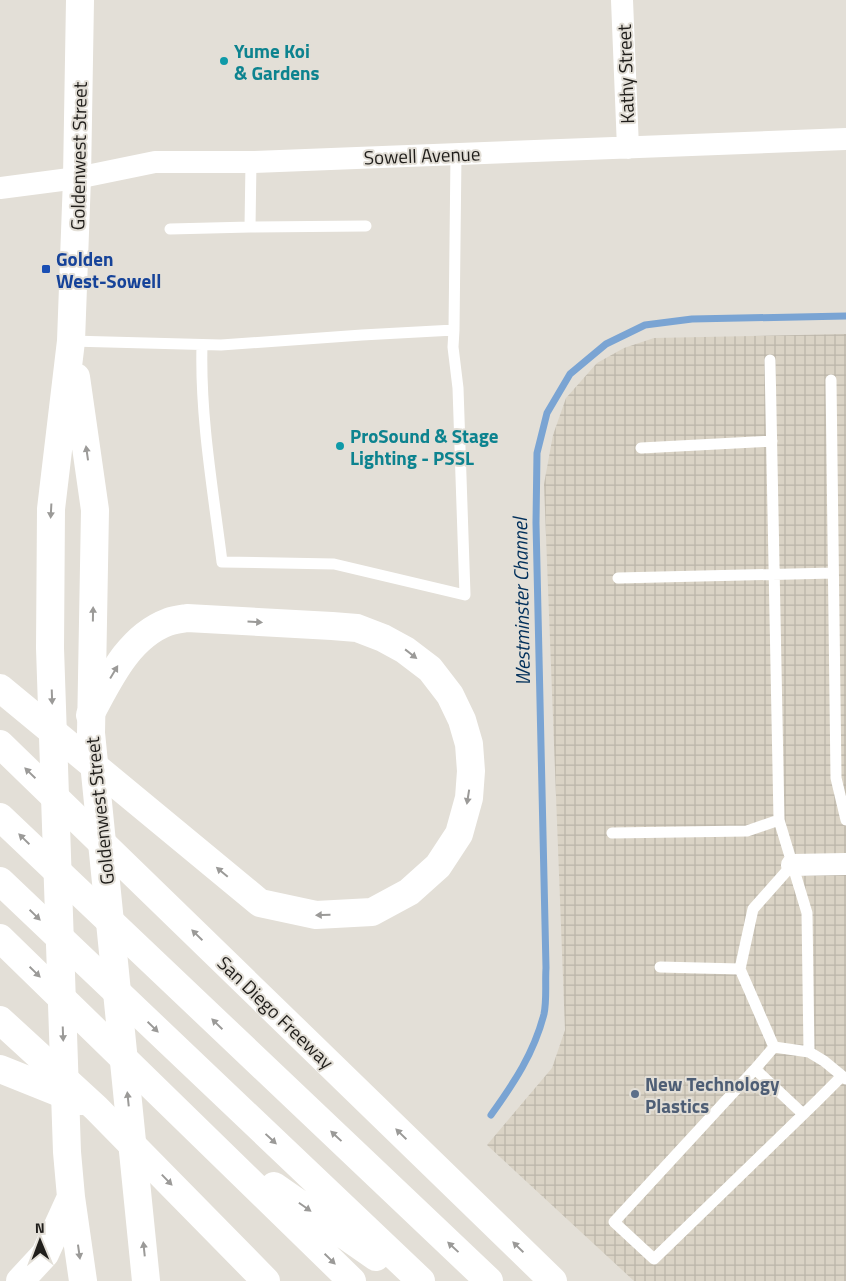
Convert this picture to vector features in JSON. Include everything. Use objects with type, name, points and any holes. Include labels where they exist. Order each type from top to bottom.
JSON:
[{"type":"main road","name":"Goldenwest Street","points":[[80,0],[77,178],[71,341],[51,509],[50,648],[67,1152],[71,1197],[83,1281]]},
{"type":"main road","name":"Goldenwest Street","points":[[71,341],[95,510],[90,724],[146,1281]]},
{"type":"main road","points":[[0,688],[260,903],[316,915],[372,912],[409,892],[438,866],[459,834],[469,798],[471,771],[469,744],[462,720],[450,695],[430,669],[406,650],[383,638],[357,628],[187,618],[168,622],[140,640],[116,667],[90,724]]},
{"type":"main road","name":"San Diego Freeway","points":[[0,744],[553,1281]]},
{"type":"main road","points":[[0,817],[489,1281]]},
{"type":"main road","points":[[0,881],[421,1281]]},
{"type":"main road","points":[[0,938],[352,1281]]},
{"type":"main road","points":[[0,1020],[96,1108],[266,1281]]},
{"type":"main road","points":[[0,1068],[96,1108]]},
{"type":"main road","points":[[207,1139],[410,1281]]},
{"type":"main road","points":[[20,1281],[45,1254],[71,1197]]},
{"type":"street","name":"Kathy Street","points":[[622,0],[628,148]]},
{"type":"street","name":"Sowell Avenue","points":[[0,188],[77,178],[155,162],[251,162],[846,139]]},
{"type":"street","points":[[792,865],[846,864]]},
{"type":"lane","points":[[202,345],[201,375],[222,562],[334,564],[465,595],[458,388],[453,348],[456,154]]},
{"type":"lane","points":[[250,227],[251,162]]},
{"type":"lane","points":[[170,229],[366,226]]},
{"type":"lane","points":[[71,341],[202,345],[454,330]]},
{"type":"lane","points":[[770,360],[779,820],[807,913],[809,1052]]},
{"type":"lane","points":[[831,380],[836,778],[845,813]]},
{"type":"lane","points":[[641,448],[772,441]]},
{"type":"lane","points":[[618,578],[774,576],[833,573]]},
{"type":"lane","points":[[612,833],[747,831],[779,820]]},
{"type":"lane","points":[[774,1047],[740,970],[754,909],[792,865]]},
{"type":"lane","points":[[660,967],[740,970]]},
{"type":"lane","points":[[774,1047],[809,1052],[824,1061],[844,1078],[803,1114],[654,1259],[614,1222],[774,1047]]},
{"type":"lane","points":[[755,1069],[803,1114]]},
{"type":"shaded area","points":[[846,334],[846,1281],[634,1281],[487,1145],[552,1068],[565,1030],[544,484],[553,435],[566,398],[597,363],[624,348],[654,338]]},
{"type":"waterway","name":"Westminster Channel","points":[[491,1115],[529,1055],[540,1028],[545,1003],[546,968],[536,523],[537,453],[547,413],[570,374],[606,344],[645,325],[692,319],[846,316]]},
{"type":"place","name":"Yume Koi & Gardens","points":[[224,61]]},
{"type":"place","name":"Golden West-Sowell","points":[[46,269]]},
{"type":"place","name":"ProSound & Stage Lighting - PSSL","points":[[340,446]]},
{"type":"place","name":"New Technology Plastics","points":[[635,1094]]}]
